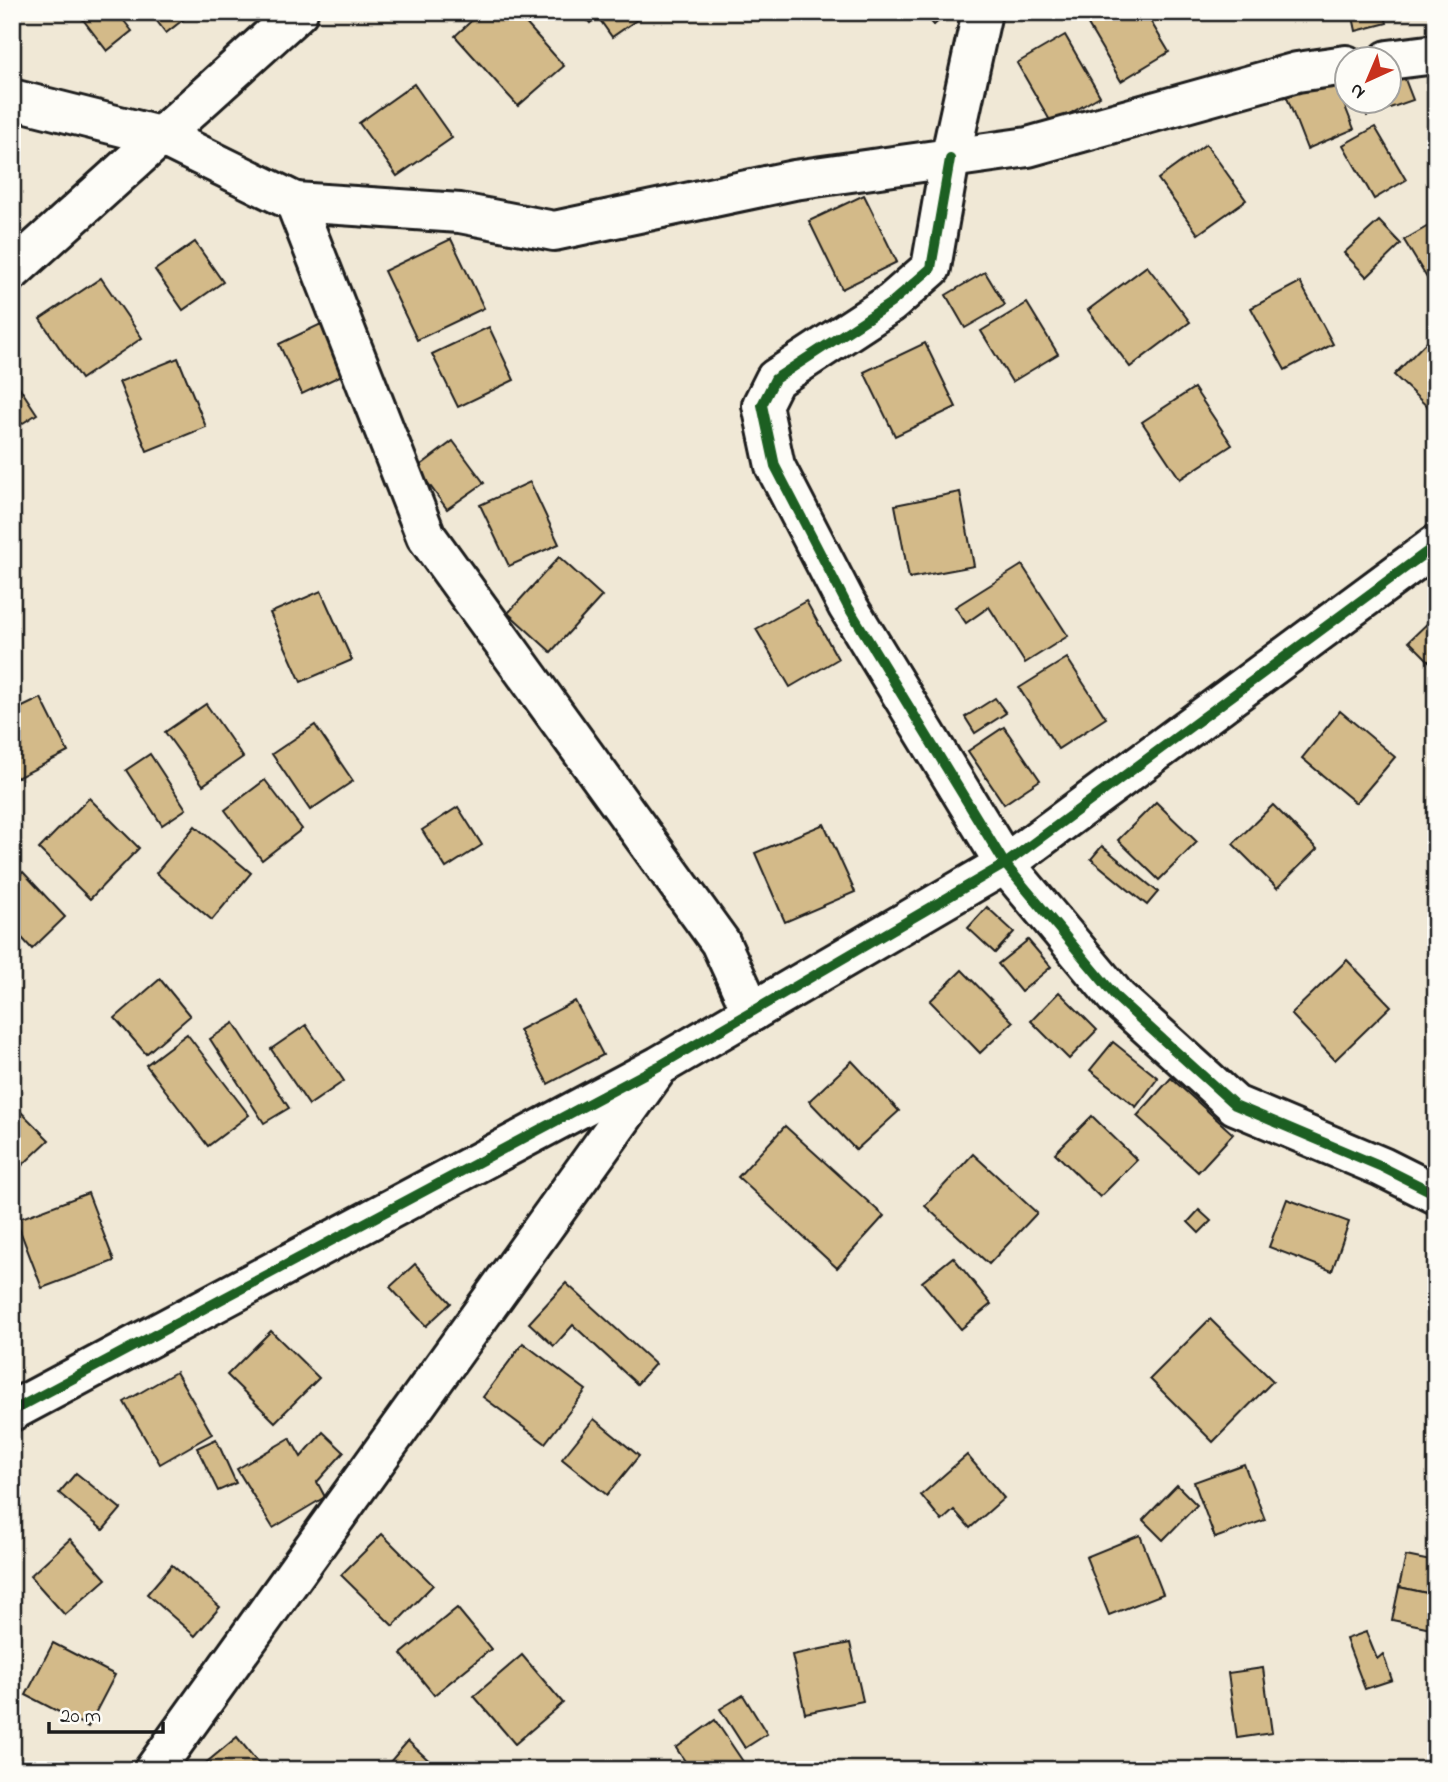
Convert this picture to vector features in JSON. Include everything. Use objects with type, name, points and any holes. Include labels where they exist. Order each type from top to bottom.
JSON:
[{"type":"street","points":[[12,271],[298,12]]},
{"type":"street","points":[[982,12],[950,159],[931,268],[891,303],[775,379],[762,405],[775,466],[848,605],[1005,864],[1117,998],[1235,1105],[1382,1167],[1436,1194]]},
{"type":"street","points":[[1402,58],[1436,54]]},
{"type":"street","points":[[12,99],[163,137],[295,202],[460,213],[554,231],[794,180],[1028,147],[1297,72],[1332,67]]},
{"type":"street","points":[[295,202],[426,536],[720,942],[752,1012]]},
{"type":"street","points":[[12,1411],[660,1066],[1005,864],[1436,545]]},
{"type":"street","points":[[154,1770],[660,1066]]},
{"type":"building","points":[[117,12],[132,31],[107,51],[78,13]]},
{"type":"building","points":[[150,12],[193,12],[166,33]]},
{"type":"building","points":[[481,12],[516,12],[564,66],[518,106],[455,36]]},
{"type":"building","points":[[580,12],[603,12],[590,23]]},
{"type":"building","points":[[612,12],[648,12],[612,37],[600,20]]},
{"type":"building","points":[[923,12],[949,12],[934,25]]},
{"type":"building","points":[[1109,12],[1145,12],[1169,52],[1121,81],[1088,25]]},
{"type":"building","points":[[1352,12],[1384,12],[1387,23],[1356,31]]},
{"type":"building","points":[[1065,35],[1100,96],[1052,124],[1017,63]]},
{"type":"building","points":[[1402,72],[1413,100],[1402,104]]},
{"type":"building","points":[[1332,76],[1332,116],[1349,116],[1354,129],[1307,149],[1286,95]]},
{"type":"building","points":[[414,84],[452,138],[397,176],[359,123]]},
{"type":"building","points":[[1375,127],[1406,180],[1374,199],[1343,145]]},
{"type":"building","points":[[1206,144],[1246,200],[1198,234],[1158,179]]},
{"type":"building","points":[[864,195],[897,262],[842,289],[809,221]]},
{"type":"building","points":[[1379,221],[1401,244],[1367,277],[1344,253]]},
{"type":"building","points":[[1430,225],[1436,235],[1436,293],[1404,240]]},
{"type":"building","points":[[451,239],[484,308],[417,340],[384,271]]},
{"type":"building","points":[[195,242],[223,282],[183,310],[155,270]]},
{"type":"building","points":[[1147,266],[1190,322],[1130,367],[1088,310]]},
{"type":"building","points":[[985,272],[1005,305],[965,328],[946,295]]},
{"type":"building","points":[[101,278],[142,338],[81,379],[40,319]]},
{"type":"building","points":[[1300,282],[1333,344],[1285,370],[1251,308]]},
{"type":"building","points":[[1027,303],[1058,354],[1012,382],[981,331]]},
{"type":"building","points":[[321,324],[344,374],[302,394],[279,344]]},
{"type":"building","points":[[489,327],[514,380],[458,407],[432,354]]},
{"type":"building","points":[[1436,332],[1436,415],[1394,375]]},
{"type":"building","points":[[925,343],[956,407],[895,436],[864,372]]},
{"type":"building","points":[[178,358],[206,427],[147,451],[119,382]]},
{"type":"building","points":[[12,376],[37,414],[12,430]]},
{"type":"building","points":[[1194,388],[1232,445],[1180,479],[1142,422]]},
{"type":"building","points":[[453,441],[484,483],[447,509],[417,468]]},
{"type":"building","points":[[530,482],[559,544],[509,566],[480,505]]},
{"type":"building","points":[[960,492],[974,566],[909,578],[895,505]]},
{"type":"building","points":[[559,557],[602,596],[551,652],[508,613]]},
{"type":"building","points":[[1022,565],[1068,636],[1025,663],[989,607],[966,623],[955,607]]},
{"type":"building","points":[[321,591],[352,660],[301,682],[270,613]]},
{"type":"building","points":[[806,601],[838,659],[790,687],[756,629]]},
{"type":"building","points":[[1436,615],[1436,668],[1409,641]]},
{"type":"building","points":[[1067,658],[1106,718],[1058,749],[1019,688]]},
{"type":"building","points":[[41,698],[68,752],[17,778],[12,769],[12,712]]},
{"type":"building","points":[[995,698],[1006,713],[975,733],[965,717]]},
{"type":"building","points":[[206,704],[243,757],[203,785],[165,732]]},
{"type":"building","points":[[1340,711],[1395,757],[1356,803],[1302,758]]},
{"type":"building","points":[[315,725],[353,781],[310,810],[272,754]]},
{"type":"building","points":[[1004,727],[1040,780],[1004,804],[968,751]]},
{"type":"building","points":[[150,754],[186,809],[162,825],[126,770]]},
{"type":"building","points":[[265,780],[302,829],[262,860],[225,810]]},
{"type":"building","points":[[89,798],[139,848],[90,899],[39,849]]},
{"type":"building","points":[[1156,802],[1197,842],[1159,880],[1118,840]]},
{"type":"building","points":[[1273,805],[1317,849],[1277,888],[1233,844]]},
{"type":"building","points":[[458,807],[482,845],[446,868],[422,830]]},
{"type":"building","points":[[824,824],[855,892],[785,922],[755,853]]},
{"type":"building","points":[[195,826],[251,873],[212,920],[156,873]]},
{"type":"building","points":[[1102,846],[1158,892],[1147,905],[1091,859]]},
{"type":"building","points":[[23,872],[65,917],[32,949],[12,927],[12,882]]},
{"type":"building","points":[[987,907],[1014,932],[995,953],[968,928]]},
{"type":"building","points":[[1028,940],[1051,967],[1021,992],[998,964]]},
{"type":"building","points":[[1347,960],[1391,1006],[1335,1060],[1291,1014]]},
{"type":"building","points":[[962,970],[1013,1022],[980,1053],[930,1001]]},
{"type":"building","points":[[160,979],[190,1016],[146,1054],[115,1018]]},
{"type":"building","points":[[1059,992],[1097,1030],[1069,1059],[1031,1021]]},
{"type":"building","points":[[575,1001],[603,1055],[548,1084],[519,1030]]},
{"type":"building","points":[[234,1023],[289,1108],[264,1123],[210,1039]]},
{"type":"building","points":[[306,1025],[344,1081],[309,1105],[271,1049]]},
{"type":"building","points":[[187,1034],[249,1115],[208,1146],[146,1065]]},
{"type":"building","points":[[1113,1042],[1158,1078],[1136,1107],[1090,1070]]},
{"type":"building","points":[[852,1061],[899,1111],[856,1150],[809,1101]]},
{"type":"building","points":[[1171,1078],[1233,1134],[1198,1172],[1137,1116]]},
{"type":"building","points":[[12,1103],[49,1140],[12,1175]]},
{"type":"building","points":[[1092,1116],[1137,1160],[1100,1197],[1055,1153]]},
{"type":"building","points":[[785,1126],[884,1216],[837,1268],[738,1177]]},
{"type":"building","points":[[973,1154],[1037,1213],[989,1264],[925,1206]]},
{"type":"building","points":[[88,1193],[114,1261],[42,1288],[16,1220]]},
{"type":"building","points":[[1287,1199],[1349,1222],[1332,1271],[1269,1247]]},
{"type":"building","points":[[1199,1210],[1211,1221],[1199,1233],[1188,1222]]},
{"type":"building","points":[[953,1257],[991,1304],[961,1329],[922,1282]]},
{"type":"building","points":[[415,1264],[451,1303],[426,1326],[390,1287]]},
{"type":"building","points":[[566,1283],[655,1364],[637,1384],[573,1325],[554,1346],[529,1323]]},
{"type":"building","points":[[1210,1319],[1273,1381],[1213,1442],[1150,1379]]},
{"type":"building","points":[[271,1331],[319,1378],[275,1422],[227,1375]]},
{"type":"building","points":[[523,1343],[586,1390],[545,1443],[483,1397]]},
{"type":"building","points":[[176,1372],[212,1434],[160,1464],[124,1402]]},
{"type":"building","points":[[594,1419],[639,1456],[607,1495],[562,1459]]},
{"type":"building","points":[[323,1432],[344,1452],[317,1482],[325,1497],[273,1528],[237,1469],[290,1438],[301,1457]]},
{"type":"building","points":[[216,1439],[236,1483],[218,1491],[197,1448]]},
{"type":"building","points":[[967,1455],[1004,1498],[970,1528],[954,1510],[942,1521],[921,1495]]},
{"type":"building","points":[[1244,1464],[1265,1520],[1215,1538],[1194,1482]]},
{"type":"building","points":[[76,1473],[121,1509],[103,1530],[59,1493]]},
{"type":"building","points":[[1177,1485],[1197,1505],[1163,1540],[1143,1520]]},
{"type":"building","points":[[382,1534],[433,1585],[393,1626],[341,1575]]},
{"type":"building","points":[[1140,1535],[1163,1594],[1109,1615],[1086,1557]]},
{"type":"building","points":[[70,1539],[106,1579],[65,1615],[30,1576]]},
{"type":"building","points":[[1406,1556],[1436,1562],[1436,1595],[1399,1587]]},
{"type":"building","points":[[172,1565],[220,1607],[195,1636],[147,1594]]},
{"type":"building","points":[[1399,1587],[1436,1595],[1436,1629],[1392,1620]]},
{"type":"building","points":[[457,1608],[491,1649],[434,1695],[401,1654]]},
{"type":"building","points":[[1366,1632],[1377,1659],[1383,1654],[1392,1680],[1365,1689],[1346,1639]]},
{"type":"building","points":[[53,1643],[115,1675],[88,1727],[26,1695]]},
{"type":"building","points":[[850,1643],[863,1701],[805,1713],[792,1655]]},
{"type":"building","points":[[522,1655],[563,1703],[515,1744],[474,1696]]},
{"type":"building","points":[[1263,1668],[1272,1733],[1237,1738],[1228,1673]]},
{"type":"building","points":[[743,1695],[767,1734],[745,1748],[720,1709]]},
{"type":"building","points":[[715,1720],[744,1763],[735,1770],[691,1770],[676,1748]]},
{"type":"building","points":[[237,1737],[264,1770],[203,1770],[201,1767]]},
{"type":"building","points":[[408,1741],[439,1770],[383,1770]]},
{"type":"cycle path","points":[[950,159],[931,268],[891,303],[775,379],[762,405],[775,466],[847,605],[1005,864],[1117,998],[1235,1105],[1382,1167],[1436,1194]]},
{"type":"cycle path","points":[[12,1411],[659,1066],[1005,864],[1436,545]]}]
